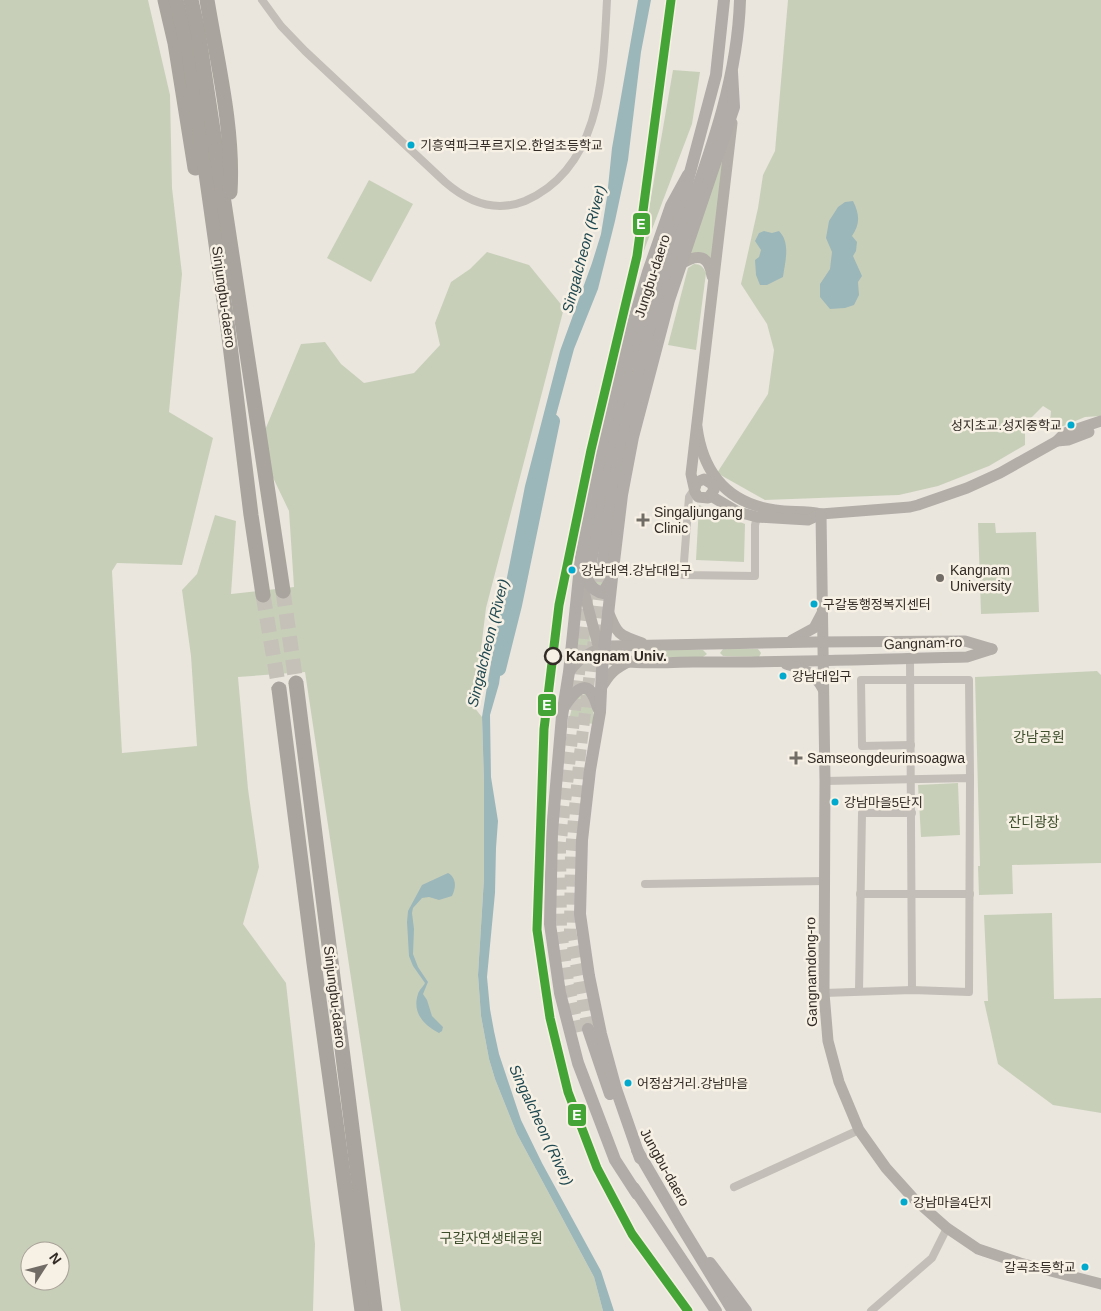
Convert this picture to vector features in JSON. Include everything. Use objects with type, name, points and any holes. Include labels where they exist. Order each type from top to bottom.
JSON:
[{"type":"highway","points":[[166,0],[175,43],[216,290],[228,329]]},
{"type":"highway","name":"Sinjungbu-daero","points":[[176,0],[189,53],[263,595]]},
{"type":"highway","name":"Sinjungbu-daero","points":[[191,0],[198,31],[283,591]]},
{"type":"highway","points":[[207,0],[225,106],[230,157],[227,224]]},
{"type":"highway","name":"Sinjungbu-daero","points":[[296,683],[375,1311]]},
{"type":"highway","name":"Sinjungbu-daero","points":[[279,689],[314,963],[362,1311]]},
{"type":"highway","points":[[326,925],[363,1138],[385,1311]]},
{"type":"main road","name":"Jungbu-daero","points":[[589,563],[627,372],[680,210],[716,75],[724,0]]},
{"type":"main road","name":"Jungbu-daero","points":[[589,563],[607,525],[623,435],[662,291],[724,108],[732,72],[740,0]]},
{"type":"main road","points":[[640,1158],[616,1089],[601,1034],[589,976],[580,914],[582,840],[590,770],[600,712],[602,651],[633,437],[669,300],[734,107],[732,72]]},
{"type":"main road","points":[[589,563],[590,586],[595,591],[603,593],[612,578]]},
{"type":"main road","points":[[589,563],[564,707],[552,832],[550,924],[560,993],[578,1063],[615,1160],[637,1194]]},
{"type":"main road","points":[[564,707],[575,691],[585,688],[594,695],[600,712]]},
{"type":"main road","name":"Jungbu-daero","points":[[716,1311],[637,1194],[623,1163],[589,1070],[583,1031],[608,1091],[640,1158],[733,1311]]},
{"type":"main road","points":[[680,1224],[721,1275],[746,1311]]},
{"type":"street","points":[[262,0],[294,40],[445,182],[471,201],[498,206],[524,201],[548,188],[568,169],[587,138],[595,111],[600,79],[605,41],[607,0]]},
{"type":"street","points":[[711,488],[705,499],[696,493],[691,474],[734,107]]},
{"type":"street","points":[[682,264],[690,258],[697,256],[702,258],[708,262],[714,283]]},
{"type":"street","points":[[697,427],[700,446],[699,460],[711,488],[737,503],[757,510],[807,511],[821,514],[918,505],[967,488],[1000,473],[1057,441],[1065,432],[1101,421]]},
{"type":"street","points":[[1057,441],[1068,440],[1101,429]]},
{"type":"street","points":[[700,446],[712,473],[727,490],[749,502],[775,510]]},
{"type":"street","points":[[757,518],[756,576],[683,574],[689,497],[696,493],[700,480],[738,512],[757,518],[808,520],[821,514]]},
{"type":"street","name":"Gangnamdong-ro","points":[[821,514],[825,781],[824,993],[828,1042],[840,1082],[859,1130],[886,1168],[913,1198],[948,1228],[978,1249],[1020,1263],[1101,1284]]},
{"type":"street","points":[[569,672],[575,663],[585,655],[602,651],[583,588],[589,563]]},
{"type":"street","points":[[608,611],[615,630],[628,638],[649,646]]},
{"type":"street","points":[[788,642],[814,628],[822,612]]},
{"type":"street","name":"Gangnam-ro","points":[[965,641],[992,649],[967,657],[778,661],[630,661],[602,651],[629,646],[788,642],[965,641]]},
{"type":"street","points":[[600,689],[609,674],[630,661],[629,646]]},
{"type":"street","points":[[910,658],[912,990]]},
{"type":"street","points":[[778,661],[807,670],[816,678],[823,689]]},
{"type":"street","points":[[824,993],[912,990],[969,992],[969,680],[860,680],[862,746],[911,745]]},
{"type":"street","points":[[825,781],[970,778]]},
{"type":"street","points":[[859,991],[862,813],[912,813]]},
{"type":"street","points":[[644,884],[825,881]]},
{"type":"street","points":[[860,894],[970,894]]},
{"type":"street","points":[[734,1187],[859,1130]]},
{"type":"street","points":[[871,1311],[932,1258],[948,1228]]},
{"type":"green space","name":"구갈자연생태공원","points":[[0,0],[148,0],[170,95],[172,188],[182,274],[169,412],[213,438],[182,565],[117,563],[112,571],[122,753],[197,746],[191,656],[182,590],[197,574],[215,515],[236,521],[231,594],[294,587],[289,511],[266,463],[265,430],[301,344],[325,342],[341,364],[364,383],[414,373],[440,345],[435,323],[451,282],[470,269],[487,252],[529,265],[564,308],[486,608],[474,707],[482,717],[484,782],[484,878],[478,975],[481,1016],[489,1059],[495,1079],[517,1134],[594,1277],[603,1311],[401,1311],[305,672],[238,677],[248,789],[259,867],[243,924],[286,983],[315,1244],[313,1311],[0,1311]]},
{"type":"green space","points":[[788,0],[1101,0],[1101,416],[1085,417],[1049,432],[1051,411],[1043,406],[1025,424],[1025,445],[989,466],[938,486],[899,495],[765,500],[717,473],[768,394],[774,350],[767,324],[741,284],[758,208],[763,175],[775,151]]},
{"type":"green space","points":[[673,70],[700,72],[692,124],[640,261]]},
{"type":"green space","points":[[729,131],[713,269],[688,255]]},
{"type":"green space","points":[[369,180],[413,204],[371,282],[327,258]]},
{"type":"green space","points":[[694,264],[701,266],[706,273],[696,350],[668,345],[688,268]]},
{"type":"green space","points":[[699,505],[745,524],[744,562],[696,560]]},
{"type":"green space","points":[[978,523],[995,523],[996,533],[1036,532],[1039,612],[981,614]]},
{"type":"green space","points":[[587,563],[611,565],[606,582],[602,587],[590,578]]},
{"type":"green space","points":[[578,634],[590,635],[591,645],[583,647],[575,654]]},
{"type":"green space","points":[[723,649],[758,649],[761,653],[759,657],[723,656],[720,653]]},
{"type":"green space","points":[[652,650],[703,650],[707,654],[703,657],[653,657],[649,654]]},
{"type":"green space","name":"강남공원","points":[[1097,671],[1101,675],[1101,863],[1012,865],[1013,894],[979,895],[978,866],[980,866],[975,677]]},
{"type":"green space","points":[[585,694],[592,700],[594,724],[568,721],[574,701]]},
{"type":"green space","points":[[958,783],[960,835],[921,837],[918,785]]},
{"type":"green space","points":[[1052,913],[1054,999],[1101,998],[1101,1113],[1053,1105],[998,1064],[984,1001],[988,1001],[984,915]]},
{"type":"water","points":[[638,0],[651,0],[641,52],[628,160],[598,289],[574,349],[526,526],[499,684],[490,715],[491,777],[498,821],[495,893],[487,977],[494,1031],[499,1054],[521,1120],[542,1163],[601,1271],[614,1311],[603,1311],[594,1277],[517,1134],[489,1059],[481,1016],[478,975],[484,878],[482,717],[495,638],[525,486],[560,351],[601,234],[612,148]]},
{"type":"water","points":[[853,201],[858,219],[857,227],[852,236],[857,242],[856,251],[853,256],[862,276],[858,282],[859,295],[854,305],[830,309],[820,297],[820,284],[830,269],[832,252],[826,238],[829,221],[838,207],[845,202]]},
{"type":"water","points":[[764,231],[772,233],[779,231],[785,241],[786,253],[783,277],[767,285],[760,285],[756,275],[755,260],[759,257],[761,250],[755,241],[759,233]]},
{"type":"water","points":[[448,873],[455,883],[452,896],[439,900],[429,897],[422,898],[413,908],[412,913],[414,929],[413,954],[418,967],[428,982],[423,994],[432,1016],[443,1027],[439,1033],[424,1022],[416,1007],[419,991],[425,983],[413,966],[409,956],[407,922],[408,911],[422,885]]},
{"type":"waterway","name":"Singalcheon (River)","points":[[499,669],[515,605],[553,421]]},
{"type":"tunnel","points":[[579,1032],[568,982],[561,930],[560,849],[591,562]]},
{"type":"tunnel","points":[[588,1029],[570,930],[571,851],[580,754],[603,564]]},
{"type":"tunnel","points":[[283,591],[296,683]]},
{"type":"tunnel","points":[[263,595],[279,689]]},
{"type":"transit line","name":"E","points":[[671,0],[637,256],[591,450],[559,605],[544,729],[537,930],[550,1018],[568,1092],[597,1168],[632,1234],[688,1311]]},
{"type":"place","name":"기흥역파크푸르지오.한얼초등학교","points":[[411,145]]},
{"type":"place","name":"성지초교.성지중학교","points":[[1071,425]]},
{"type":"place","name":"Singaljungang Clinic","points":[[643,520]]},
{"type":"place","name":"강남대역.강남대입구","points":[[572,570]]},
{"type":"place","name":"Kangnam University","points":[[940,578]]},
{"type":"place","name":"구갈동행정복지센터","points":[[814,604]]},
{"type":"place","name":"Kangnam Univ.","points":[[553,656]]},
{"type":"place","name":"강남대입구","points":[[783,676]]},
{"type":"place","name":"Samseongdeurimsoagwa","points":[[796,758]]},
{"type":"place","name":"강남마을5단지","points":[[835,802]]},
{"type":"place","name":"어정삼거리.강남마을","points":[[628,1083]]},
{"type":"place","name":"강남마을4단지","points":[[904,1202]]},
{"type":"place","name":"갈곡초등학교","points":[[1085,1267]]},
{"type":"park label","name":"잔디광장","points":[[1034,822]]}]
